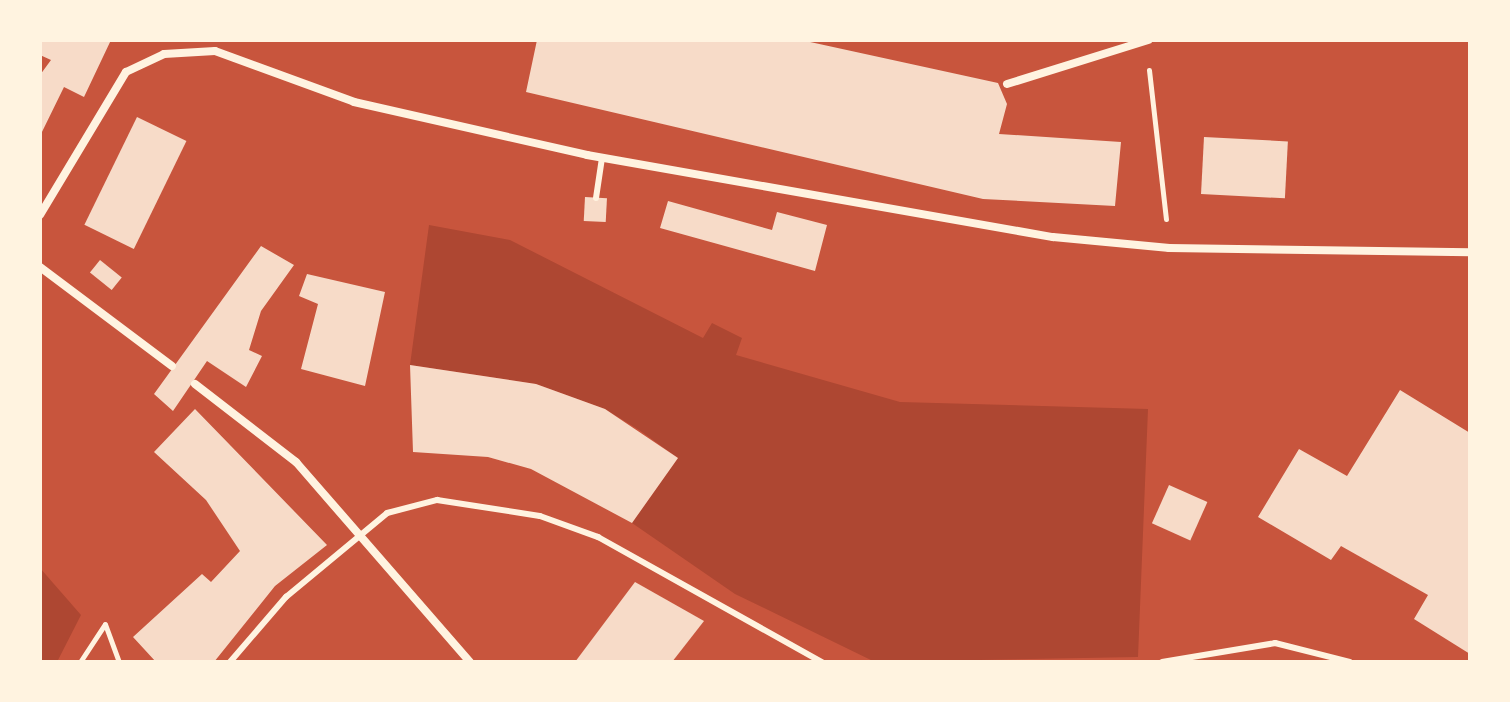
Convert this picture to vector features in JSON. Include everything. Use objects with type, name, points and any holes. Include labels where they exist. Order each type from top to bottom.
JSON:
[{"type":"street","points":[[1007,84],[1147,40]]},
{"type":"street","points":[[40,215],[126,72],[184,51],[215,51],[354,102],[602,158],[1053,237],[1169,248],[1470,252]]},
{"type":"street","points":[[40,267],[172,366]]},
{"type":"street","points":[[195,384],[296,462],[363,534],[470,662]]},
{"type":"lane","points":[[596,198],[602,158]]},
{"type":"lane","points":[[230,662],[286,597],[387,513],[417,501],[540,516],[598,537],[822,662]]},
{"type":"lane","points":[[1162,662],[1275,643],[1350,662]]},
{"type":"path","points":[[1147,40],[1169,248]]},
{"type":"path","points":[[80,662],[105,624],[119,662]]},
{"type":"shaded area","points":[[429,225],[510,240],[703,338],[712,323],[742,338],[736,355],[900,402],[1148,409],[1138,657],[875,662],[735,594],[632,523],[678,458],[639,430],[605,409],[536,384],[410,365]]},
{"type":"shaded area","points":[[40,568],[81,615],[57,662],[40,662]]},
{"type":"building","points":[[40,40],[111,40],[84,97],[64,87],[40,136],[40,75],[51,60],[40,55]]},
{"type":"building","points":[[537,40],[801,40],[998,83],[1007,104],[999,134],[1121,142],[1115,206],[983,199],[526,92]]},
{"type":"building","points":[[137,117],[186,141],[134,249],[84,225]]},
{"type":"building","points":[[1204,137],[1288,141],[1285,198],[1201,194]]},
{"type":"building","points":[[585,197],[607,198],[606,222],[584,221]]},
{"type":"building","points":[[668,201],[772,230],[777,212],[827,225],[815,271],[660,228]]},
{"type":"building","points":[[261,246],[294,265],[261,311],[249,350],[262,356],[246,387],[207,361],[173,411],[154,394]]},
{"type":"building","points":[[100,260],[122,278],[112,290],[90,272]]},
{"type":"building","points":[[307,274],[385,292],[365,386],[301,369],[318,304],[299,296]]},
{"type":"building","points":[[410,365],[536,384],[605,409],[678,458],[632,523],[531,469],[488,457],[413,452]]},
{"type":"building","points":[[1400,390],[1470,433],[1470,654],[1414,619],[1428,595],[1341,546],[1331,560],[1258,517],[1299,449],[1347,476]]},
{"type":"building","points":[[195,409],[327,545],[275,586],[214,662],[156,662],[133,637],[202,574],[211,582],[240,551],[206,500],[154,452]]},
{"type":"building","points":[[1169,485],[1207,502],[1190,540],[1152,523]]},
{"type":"building","points":[[635,582],[704,621],[672,662],[575,662]]}]
